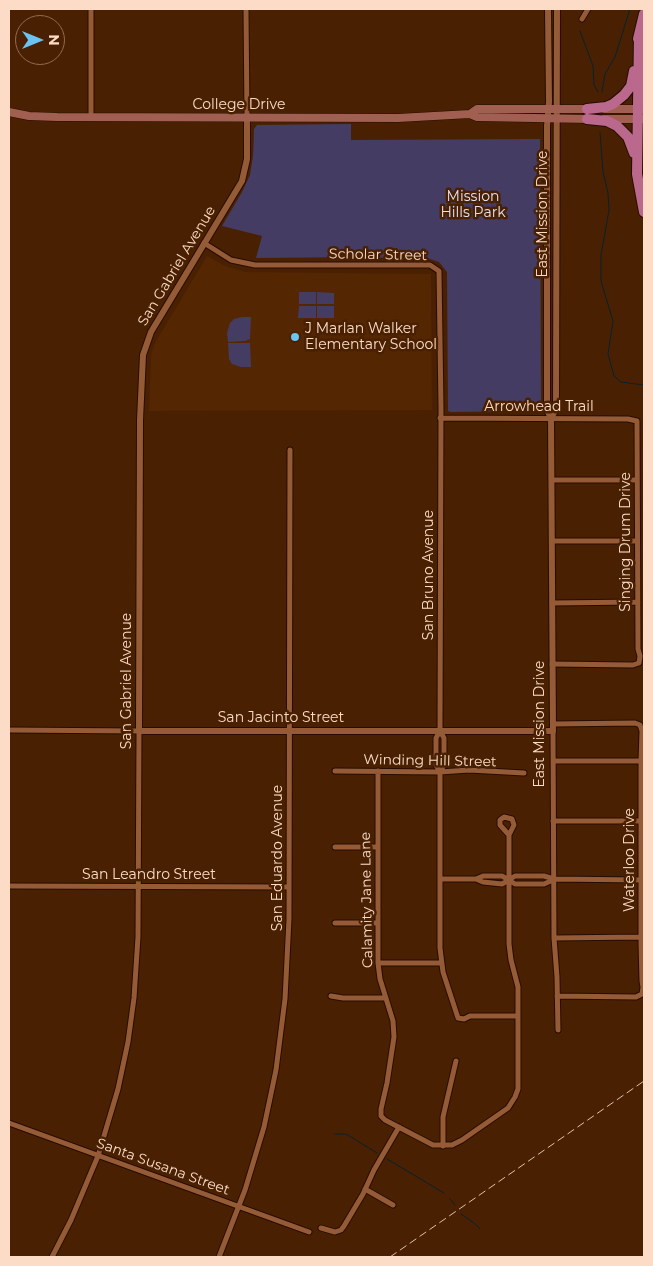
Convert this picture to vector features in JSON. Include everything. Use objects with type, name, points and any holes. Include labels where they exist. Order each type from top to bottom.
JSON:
[{"type":"highway","points":[[587,114],[613,104],[628,90],[632,80],[644,14]]},
{"type":"highway","points":[[637,174],[641,114],[639,35]]},
{"type":"highway","points":[[587,114],[617,126],[625,132],[632,144],[644,212]]},
{"type":"main road","name":"College Drive","points":[[470,114],[477,109],[552,109],[587,114],[641,114]]},
{"type":"main road","name":"College Drive","points":[[9,112],[38,117],[398,118],[470,114],[477,117],[552,119],[587,114]]},
{"type":"street","points":[[91,9],[92,117]]},
{"type":"street","points":[[246,9],[247,117]]},
{"type":"street","name":"East Mission Drive","points":[[548,9],[552,119],[547,410],[551,418],[554,938],[558,1030]]},
{"type":"street","name":"East Mission Drive","points":[[552,109],[557,9]]},
{"type":"street","points":[[582,19],[588,9]]},
{"type":"street","name":"San Gabriel Avenue","points":[[52,1257],[75,1212],[98,1156],[116,1096],[128,1042],[138,960],[140,420],[143,355],[151,332],[245,174],[247,117]]},
{"type":"street","name":"Scholar Street","points":[[204,243],[231,260],[255,265],[430,265],[437,268],[440,278],[440,418]]},
{"type":"street","name":"Arrowhead Trail","points":[[440,418],[628,419],[637,421]]},
{"type":"street","name":"San Bruno Avenue","points":[[440,418],[440,731],[436,738],[436,765],[440,772],[441,963],[458,1018],[464,1019],[470,1016],[518,1016]]},
{"type":"street","name":"Singing Drum Drive","points":[[552,664],[633,665],[639,663],[637,421]]},
{"type":"street","name":"San Eduardo Avenue","points":[[219,1257],[239,1206],[262,1134],[280,1041],[288,956],[290,450]]},
{"type":"street","points":[[552,480],[637,480]]},
{"type":"street","points":[[552,541],[637,541]]},
{"type":"street","points":[[552,603],[638,602]]},
{"type":"street","name":"San Jacinto Street","points":[[9,730],[440,731],[635,723],[640,725]]},
{"type":"street","name":"Waterloo Drive","points":[[558,996],[636,996],[642,994],[644,987],[642,981],[641,937],[642,731],[640,725]]},
{"type":"street","points":[[553,762],[641,761]]},
{"type":"street","name":"Winding Hill Street","points":[[335,771],[440,772],[468,770],[524,773]]},
{"type":"street","name":"Calamity Jane Lane","points":[[378,771],[378,963],[380,979],[393,1021],[394,1037],[380,1116],[399,1127]]},
{"type":"street","points":[[553,821],[641,821]]},
{"type":"street","points":[[321,1228],[331,1232],[341,1230],[399,1127],[426,1143],[443,1146],[452,1145],[508,1108],[517,1093],[518,987],[510,960],[509,944],[509,835]]},
{"type":"street","points":[[335,847],[378,847]]},
{"type":"street","points":[[440,879],[476,879],[483,876],[502,876],[508,880]]},
{"type":"street","points":[[508,880],[515,876],[544,876],[554,879],[641,880]]},
{"type":"street","name":"San Leandro Street","points":[[9,886],[289,887]]},
{"type":"street","points":[[335,923],[378,923]]},
{"type":"street","points":[[554,938],[641,937]]},
{"type":"street","points":[[378,963],[441,963]]},
{"type":"street","points":[[331,996],[343,998],[386,998]]},
{"type":"street","points":[[443,1146],[444,1117],[456,1061]]},
{"type":"street","name":"Santa Susana Street","points":[[9,1123],[309,1232]]},
{"type":"street","points":[[365,1188],[393,1205]]},
{"type":"shaded area","name":"J Marlan Walker Elementary School","points":[[207,256],[225,266],[245,272],[431,274],[432,410],[149,411],[151,355],[155,343]]},
{"type":"green space","name":"Mission Hills Park","points":[[351,124],[351,140],[540,139],[541,407],[539,411],[448,411],[447,272],[439,262],[427,258],[412,257],[411,259],[361,257],[256,258],[262,236],[222,226],[250,175],[254,129],[257,125]]},
{"type":"green space","points":[[299,292],[316,292],[316,304],[299,304]]},
{"type":"green space","points":[[317,292],[334,293],[334,304],[317,304]]},
{"type":"green space","points":[[299,306],[316,306],[316,318],[298,318]]},
{"type":"green space","points":[[317,306],[334,306],[334,318],[317,318]]},
{"type":"green space","points":[[251,317],[250,339],[228,342],[227,333],[230,323],[234,319]]},
{"type":"green space","points":[[228,343],[250,343],[251,367],[241,367],[232,364],[229,359]]},
{"type":"waterway","points":[[602,92],[605,74],[615,57],[630,9]]},
{"type":"waterway","points":[[580,31],[593,66],[594,85],[598,92]]},
{"type":"waterway","points":[[600,132],[603,172],[608,193],[609,210],[601,255],[601,281],[613,321],[608,354],[614,376],[621,382],[644,385]]},
{"type":"waterway","points":[[335,1134],[346,1134],[377,1153]]},
{"type":"waterway","points":[[387,1159],[444,1193]]},
{"type":"waterway","points":[[450,1199],[455,1205]]},
{"type":"waterway","points":[[461,1214],[480,1229]]},
{"type":"railway","points":[[390,1257],[644,1081]]},
{"type":"place","name":"J Marlan Walker Elementary School","points":[[295,337]]}]
